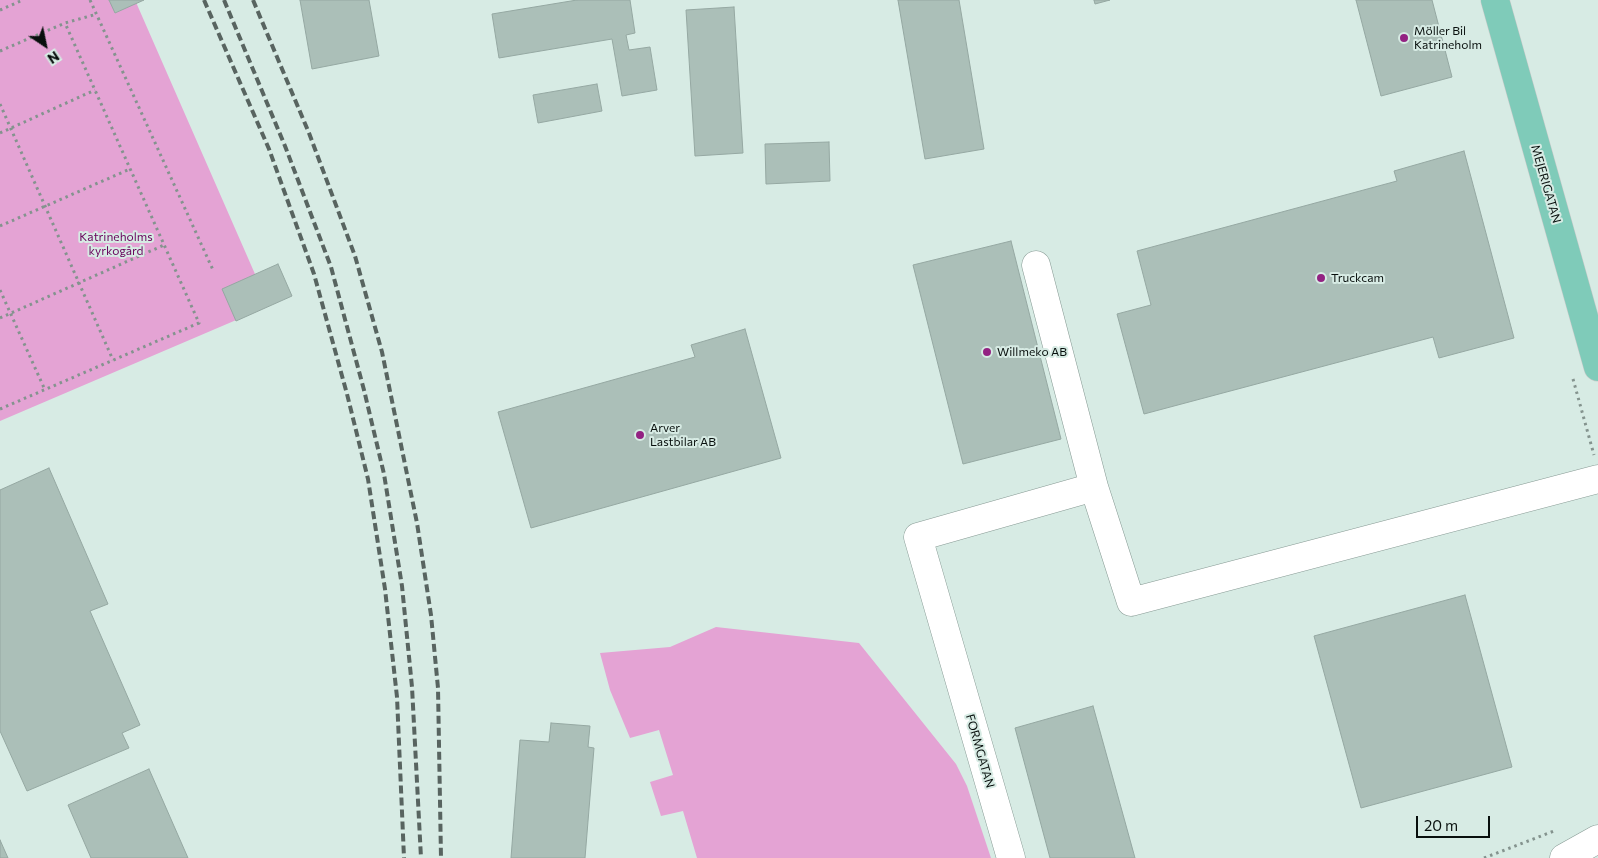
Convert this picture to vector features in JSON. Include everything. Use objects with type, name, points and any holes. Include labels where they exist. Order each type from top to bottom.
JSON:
[{"type":"main road","name":"MEJERIGATAN","points":[[1495,0],[1598,367]]},
{"type":"street","points":[[1036,265],[1094,487],[1131,602],[1598,479]]},
{"type":"street","name":"FORMGATAN","points":[[1011,858],[918,537],[1094,487]]},
{"type":"street","points":[[1564,858],[1598,839]]},
{"type":"path","points":[[0,10],[23,0]]},
{"type":"path","points":[[90,0],[213,270]]},
{"type":"path","points":[[0,51],[65,23],[97,14]]},
{"type":"path","points":[[0,409],[199,323],[65,23]]},
{"type":"path","points":[[0,133],[95,90]]},
{"type":"path","points":[[0,104],[113,360]]},
{"type":"path","points":[[0,226],[130,169]]},
{"type":"path","points":[[0,318],[164,245]]},
{"type":"path","points":[[0,290],[44,390]]},
{"type":"path","points":[[1484,858],[1558,830]]},
{"type":"green space","name":"Katrineholms kyrkogård","points":[[0,0],[135,0],[269,306],[0,421]]},
{"type":"green space","points":[[716,627],[859,643],[956,764],[967,786],[991,858],[697,858],[683,811],[661,816],[650,782],[673,775],[659,730],[630,738],[610,690],[600,653],[670,647]]},
{"type":"building","points":[[109,0],[144,0],[115,13]]},
{"type":"building","points":[[300,0],[369,0],[379,56],[312,69]]},
{"type":"building","points":[[577,0],[630,0],[635,33],[626,35],[629,50],[650,47],[657,90],[622,96],[612,39],[499,58],[492,14]]},
{"type":"building","points":[[898,0],[959,0],[984,149],[925,159]]},
{"type":"building","points":[[1094,0],[1110,0],[1095,4]]},
{"type":"building","name":"Möller Bil Katrineholm","points":[[1356,0],[1432,0],[1452,77],[1381,96]]},
{"type":"building","points":[[734,7],[743,153],[695,156],[686,10]]},
{"type":"building","points":[[597,84],[602,111],[538,123],[533,95]]},
{"type":"building","points":[[829,142],[830,181],[766,184],[765,144]]},
{"type":"building","name":"Truckcam","points":[[1464,151],[1514,338],[1439,358],[1433,337],[1144,414],[1117,314],[1151,305],[1137,251],[1397,181],[1394,171]]},
{"type":"building","name":"Willmeko AB","points":[[1011,241],[1061,439],[963,464],[913,265]]},
{"type":"building","points":[[278,264],[292,296],[236,321],[222,289]]},
{"type":"building","name":"Arver Lastbilar AB","points":[[745,329],[781,458],[531,528],[498,412],[695,357],[691,345]]},
{"type":"building","points":[[49,468],[108,604],[90,611],[140,725],[122,733],[129,748],[27,791],[0,731],[0,490]]},
{"type":"building","points":[[1465,595],[1512,767],[1361,808],[1314,636]]},
{"type":"building","points":[[1093,706],[1135,858],[1050,858],[1015,728]]},
{"type":"building","points":[[551,723],[590,726],[588,747],[594,748],[585,858],[511,858],[520,740],[549,742]]},
{"type":"building","points":[[149,769],[188,858],[91,858],[68,805]]},
{"type":"building","points":[[0,840],[8,858],[0,858]]},
{"type":"railway","points":[[204,0],[269,149],[314,274],[368,479],[385,589],[397,697],[404,858]]},
{"type":"railway","points":[[224,0],[285,146],[331,267],[384,474],[402,586],[412,687],[421,858]]},
{"type":"railway","points":[[253,0],[309,133],[355,256],[382,352],[417,523],[431,615],[438,688],[441,858]]},
{"type":"place","name":"Möller Bil Katrineholm","points":[[1404,38]]},
{"type":"place","name":"Truckcam","points":[[1321,278]]},
{"type":"place","name":"Willmeko AB","points":[[987,352]]},
{"type":"place","name":"Arver Lastbilar AB","points":[[640,435]]}]
